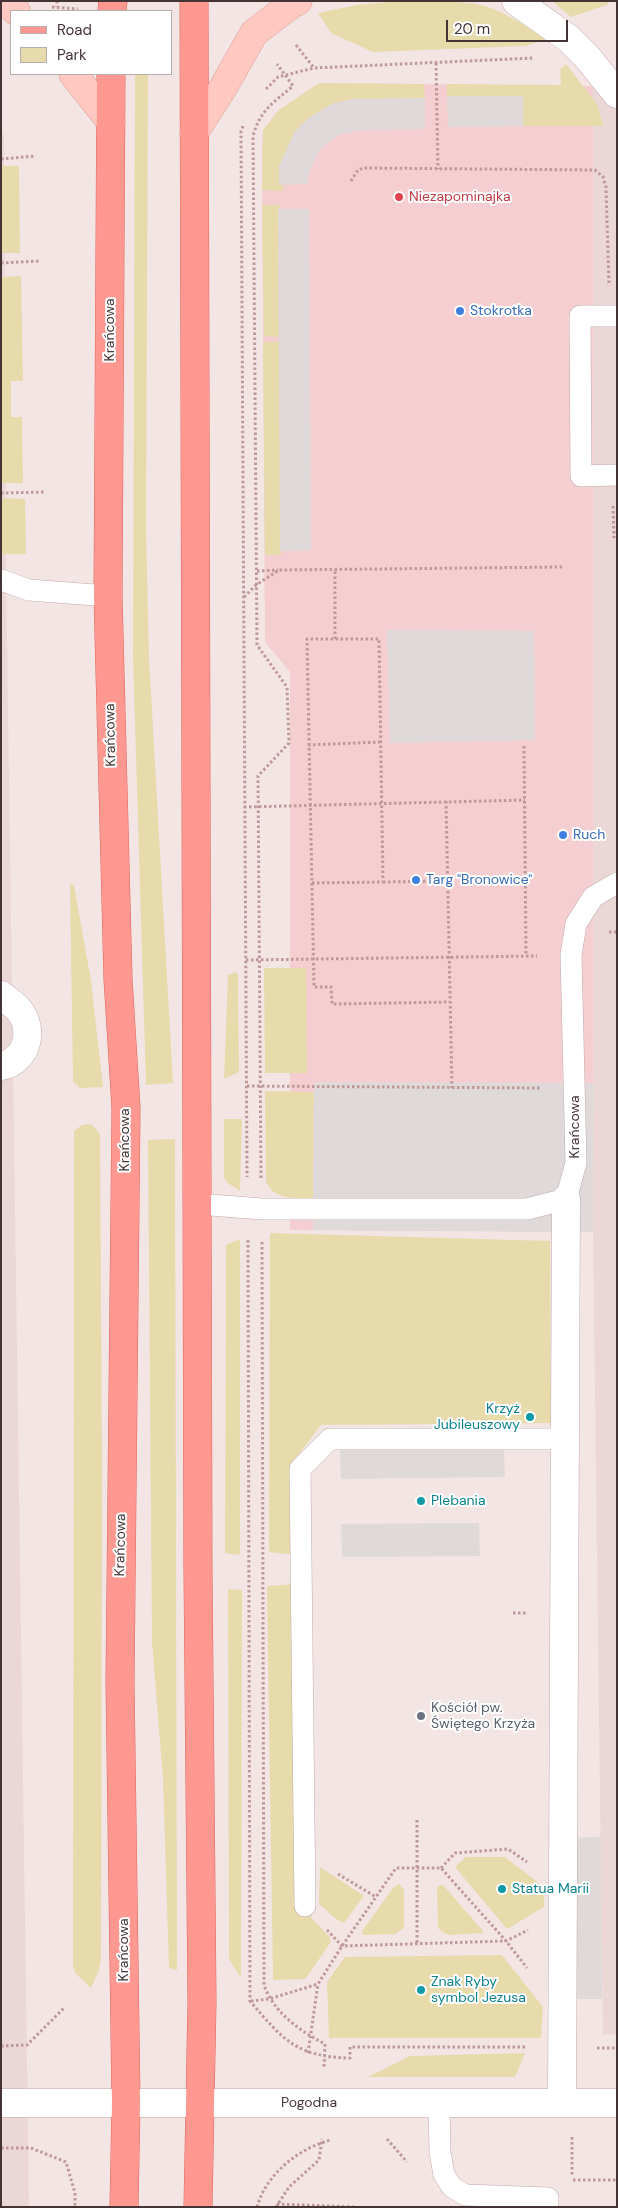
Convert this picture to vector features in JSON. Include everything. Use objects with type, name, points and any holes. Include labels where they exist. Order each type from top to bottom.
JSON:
[{"type":"main road","points":[[194,1],[201,2103],[198,2207]]},
{"type":"main road","name":"Krańcowa","points":[[112,75],[108,596],[118,979],[126,1108],[120,1682],[126,2103],[124,2207]]},
{"type":"street","points":[[4,1],[15,10]]},
{"type":"street","points":[[194,133],[224,86],[254,33],[298,1]]},
{"type":"street","points":[[516,1],[569,39],[588,58],[617,94]]},
{"type":"street","points":[[74,75],[111,122]]},
{"type":"street","points":[[1,995],[19,1010],[26,1023],[28,1041],[21,1055],[1,1066]]},
{"type":"street","points":[[562,2103],[566,1199]]},
{"type":"street","name":"Pogodna","points":[[1,2103],[617,2103]]},
{"type":"lane","points":[[617,316],[580,316],[581,476],[617,475]]},
{"type":"lane","points":[[1,580],[29,590],[108,596]]},
{"type":"lane","name":"Krańcowa","points":[[566,1199],[576,1163],[571,955],[576,924],[593,897],[617,883]]},
{"type":"lane","points":[[198,1204],[255,1208],[527,1209],[566,1199]]},
{"type":"lane","points":[[305,1906],[300,1469],[330,1439],[564,1439]]},
{"type":"lane","points":[[439,2103],[440,2152],[444,2175],[452,2186],[465,2195],[548,2198],[548,2207]]},
{"type":"path","points":[[57,1],[57,7]]},
{"type":"path","points":[[48,7],[82,9]]},
{"type":"path","points":[[254,33],[293,86],[268,107],[257,120],[253,136],[257,645],[287,687],[288,743],[258,776],[260,1086],[255,1208],[250,2001],[287,2040],[308,2052],[325,2057],[350,2058],[350,2047],[562,2047]]},
{"type":"path","points":[[293,41],[314,68]]},
{"type":"path","points":[[260,95],[278,77],[314,68],[532,58],[541,55]]},
{"type":"path","points":[[436,63],[438,169]]},
{"type":"path","points":[[245,119],[241,132],[244,807],[247,1086],[255,1208],[264,1985],[269,1998],[288,2019],[311,2037],[325,2044],[319,2160],[289,2187],[277,2205]]},
{"type":"path","points":[[1,159],[36,156]]},
{"type":"path","points":[[351,181],[358,170],[364,168],[584,169]]},
{"type":"path","points":[[1,263],[40,262]]},
{"type":"path","points":[[1,493],[45,492]]},
{"type":"path","points":[[257,571],[563,567]]},
{"type":"path","points":[[334,639],[335,569]]},
{"type":"path","points":[[243,597],[279,570]]},
{"type":"path","points":[[383,882],[380,802],[379,638],[306,639],[314,987],[331,987],[332,1004],[450,1002]]},
{"type":"path","points":[[308,745],[380,742]]},
{"type":"path","points":[[524,746],[526,956]]},
{"type":"path","points":[[244,807],[258,805],[525,800]]},
{"type":"path","points":[[446,801],[452,1088]]},
{"type":"path","points":[[312,884],[448,881]]},
{"type":"path","points":[[246,960],[537,956]]},
{"type":"path","points":[[247,1086],[575,1089]]},
{"type":"path","points":[[417,1820],[417,1944]]},
{"type":"path","points":[[308,2052],[318,1984],[342,1946],[396,1868],[441,1868],[455,1853],[508,1849],[562,1899],[506,1941],[342,1946]]},
{"type":"path","points":[[304,1852],[376,1898]]},
{"type":"path","points":[[441,1868],[506,1941],[528,1970]]},
{"type":"path","points":[[250,2001],[269,1998],[318,1984]]},
{"type":"path","points":[[1,2046],[27,2045],[65,2007]]},
{"type":"path","points":[[572,2135],[572,2168]]},
{"type":"path","points":[[256,2207],[259,2198],[271,2179],[290,2160],[321,2143],[336,2139]]},
{"type":"path","points":[[1,2148],[31,2148],[66,2162],[75,2194],[75,2207]]},
{"type":"path","points":[[572,2180],[617,2180]]},
{"type":"path","points":[[277,2205],[354,2207]]},
{"type":"shaded area","points":[[319,83],[593,86],[593,1232],[290,1230],[290,672],[265,642],[262,156],[263,130],[279,110]]},
{"type":"shaded area","points":[[593,86],[617,86],[617,2034],[603,2035],[593,1232]]},
{"type":"shaded area","points":[[447,96],[523,96],[523,126],[448,127]]},
{"type":"shaded area","points":[[425,98],[425,129],[362,130],[338,135],[320,149],[310,170],[307,184],[279,185],[279,166],[295,131],[310,117],[332,104],[352,99]]},
{"type":"shaded area","points":[[1,130],[4,136],[6,568],[29,2207],[1,2207]]},
{"type":"shaded area","points":[[278,209],[309,209],[311,550],[280,551]]},
{"type":"shaded area","points":[[387,630],[534,631],[535,740],[390,743]]},
{"type":"shaded area","points":[[314,1082],[594,1083],[593,1232],[313,1230]]},
{"type":"shaded area","points":[[504,1448],[505,1477],[341,1479],[340,1450]]},
{"type":"shaded area","points":[[479,1523],[480,1556],[342,1557],[341,1524]]},
{"type":"shaded area","points":[[601,1837],[602,1999],[562,1999],[561,1838]]},
{"type":"green space","points":[[398,1],[457,2],[485,6],[512,18],[546,39],[526,46],[373,52],[331,33],[318,13],[357,5]]},
{"type":"green space","points":[[552,1],[609,1],[607,5],[571,17]]},
{"type":"green space","points":[[566,64],[597,104],[603,126],[523,126],[523,96],[447,96],[447,84],[561,85],[560,69]]},
{"type":"green space","points":[[135,75],[148,75],[146,528],[149,658],[173,1083],[146,1085],[133,657]]},
{"type":"green space","points":[[319,83],[424,84],[425,98],[352,99],[332,104],[310,117],[295,131],[279,185],[283,184],[283,191],[262,190],[263,130],[279,110]]},
{"type":"green space","points":[[1,166],[19,166],[20,253],[1,253]]},
{"type":"green space","points":[[262,205],[280,205],[278,210],[279,337],[264,336]]},
{"type":"green space","points":[[21,276],[23,381],[11,381],[11,417],[22,417],[23,483],[1,483],[1,277]]},
{"type":"green space","points":[[263,342],[279,342],[281,555],[265,555]]},
{"type":"green space","points":[[1,498],[25,499],[26,554],[1,554]]},
{"type":"green space","points":[[70,884],[74,885],[91,981],[103,1087],[80,1088],[73,1082]]},
{"type":"green space","points":[[264,968],[306,968],[307,1073],[265,1073]]},
{"type":"green space","points":[[236,972],[238,975],[239,1072],[224,1079],[228,975]]},
{"type":"green space","points":[[265,1091],[314,1092],[313,1188],[326,1198],[291,1198],[283,1196],[270,1188],[266,1181]]},
{"type":"green space","points":[[224,1119],[242,1119],[240,1191],[229,1184],[224,1178]]},
{"type":"green space","points":[[91,1124],[100,1134],[102,1474],[101,1957],[99,1970],[91,1988],[75,1973],[73,1965],[74,1131],[82,1125]]},
{"type":"green space","points":[[175,1139],[177,1970],[169,1968],[163,1779],[152,1642],[148,1140]]},
{"type":"green space","points":[[270,1233],[550,1241],[551,1423],[321,1425],[292,1463],[296,1555],[269,1552]]},
{"type":"green space","points":[[240,1239],[240,1555],[225,1553],[226,1245]]},
{"type":"green space","points":[[297,1584],[296,1902],[329,1936],[331,1942],[305,1979],[273,1980],[267,1586]]},
{"type":"green space","points":[[228,1589],[242,1590],[241,1978],[229,1959]]},
{"type":"green space","points":[[466,1857],[505,1857],[544,1887],[544,1907],[507,1929],[455,1867]]},
{"type":"green space","points":[[320,1867],[364,1896],[344,1923],[337,1920],[319,1904]]},
{"type":"green space","points":[[399,1884],[404,1890],[404,1928],[395,1934],[363,1935],[362,1931],[393,1888]]},
{"type":"green space","points":[[443,1885],[483,1933],[449,1935],[438,1928],[437,1889],[438,1886]]},
{"type":"green space","points":[[502,1955],[543,2007],[541,2038],[329,2038],[327,1982],[345,1957]]},
{"type":"green space","points":[[525,2053],[515,2077],[368,2077],[410,2056]]},
{"type":"place","name":"Niezapominajka","points":[[399,197]]},
{"type":"place","name":"Stokrotka","points":[[460,311]]},
{"type":"place","name":"Ruch","points":[[563,835]]},
{"type":"place","name":"Targ \"Bronowice\"","points":[[416,880]]},
{"type":"place","name":"Krzyż Jubileuszowy","points":[[530,1417]]},
{"type":"place","name":"Plebania","points":[[421,1501]]},
{"type":"place","name":"Kościół pw. Świętego Krzyża","points":[[421,1716]]},
{"type":"place","name":"Statua Marii","points":[[502,1889]]},
{"type":"place","name":"Znak Ryby symbol Jezusa","points":[[421,1990]]}]
